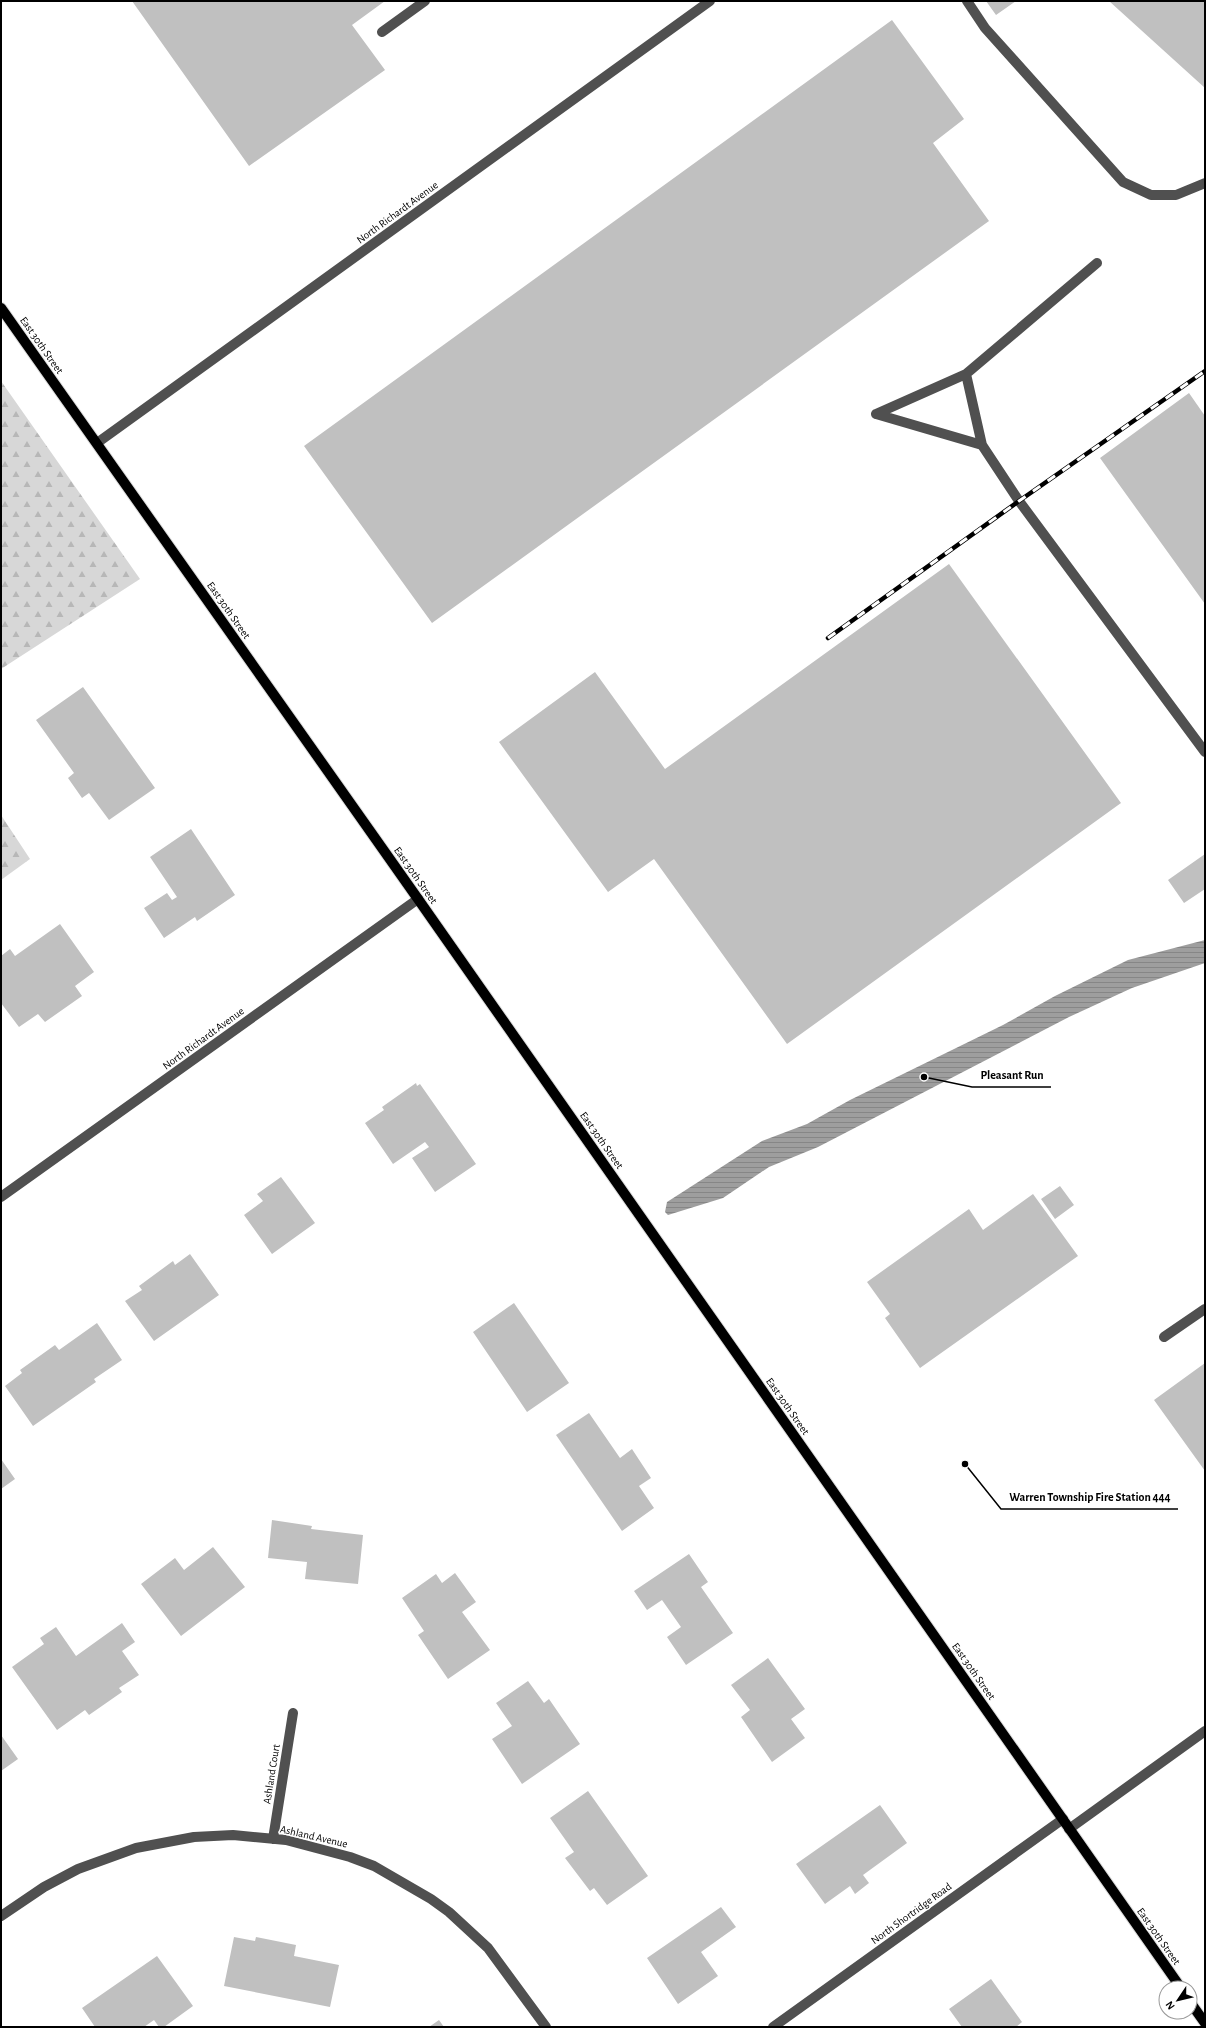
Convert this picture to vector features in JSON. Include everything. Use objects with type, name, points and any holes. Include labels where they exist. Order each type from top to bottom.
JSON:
[{"type":"main road","name":"East 30th Street","points":[[1,308],[418,899],[1174,1980]]},
{"type":"main road","points":[[1198,2013],[1205,2023]]},
{"type":"street","points":[[382,32],[425,1]]},
{"type":"street","name":"North Richardt Avenue","points":[[97,443],[710,1]]},
{"type":"street","points":[[967,1],[985,28],[1123,182],[1151,195],[1176,195],[1205,183]]},
{"type":"street","points":[[982,445],[876,414],[966,374],[1097,263]]},
{"type":"street","points":[[966,374],[982,445],[1019,501],[1205,752]]},
{"type":"street","name":"North Richardt Avenue","points":[[1,1197],[418,899]]},
{"type":"street","points":[[1164,1337],[1205,1309]]},
{"type":"street","name":"Ashland Court","points":[[274,1839],[293,1713]]},
{"type":"street","points":[[1069,1828],[1205,1731]]},
{"type":"street","name":"North Shortridge Road","points":[[773,2027],[1063,1819]]},
{"type":"street","name":"Ashland Avenue","points":[[1,1916],[72,1872],[124,1851],[194,1837],[233,1835],[274,1839],[350,1856],[374,1866],[431,1899],[449,1912],[488,1948],[546,2027]]},
{"type":"green space","points":[[1,381],[140,579],[1,669]]},
{"type":"green space","points":[[1,815],[30,859],[1,880]]},
{"type":"shaded area","points":[[1205,940],[1205,963],[1132,988],[1069,1017],[818,1147],[769,1167],[723,1198],[668,1215],[665,1212],[667,1202],[762,1141],[807,1124],[850,1100],[1003,1025],[1055,996],[1128,960]]},
{"type":"building","points":[[132,1],[385,1],[352,25],[385,70],[249,166]]},
{"type":"building","points":[[986,1],[1016,1],[996,15]]},
{"type":"building","points":[[1109,1],[1205,1],[1205,88]]},
{"type":"building","points":[[892,20],[964,119],[933,143],[989,221],[432,623],[304,446]]},
{"type":"building","points":[[1189,393],[1205,416],[1205,604],[1100,458]]},
{"type":"building","points":[[949,564],[1121,803],[787,1044],[654,859],[608,892],[499,742],[595,672],[665,769]]},
{"type":"building","points":[[83,687],[155,788],[109,820],[89,793],[82,798],[68,778],[74,773],[36,720]]},
{"type":"building","points":[[191,829],[235,895],[197,921],[195,917],[164,938],[144,908],[167,893],[172,900],[177,897],[150,857]]},
{"type":"building","points":[[1205,854],[1205,889],[1184,903],[1168,880]]},
{"type":"building","points":[[60,924],[94,972],[75,986],[82,996],[45,1022],[38,1014],[19,1027],[1,1003],[1,956],[10,949],[15,956]]},
{"type":"building","points":[[416,1083],[417,1086],[420,1084],[476,1164],[435,1192],[412,1158],[429,1147],[425,1142],[393,1164],[365,1123],[384,1110],[382,1107]]},
{"type":"building","points":[[281,1177],[315,1223],[272,1254],[244,1215],[263,1201],[257,1194]]},
{"type":"building","points":[[1060,1186],[1074,1205],[1055,1219],[1041,1199]]},
{"type":"building","points":[[1033,1194],[1078,1256],[920,1368],[885,1318],[890,1314],[867,1282],[969,1209],[983,1230]]},
{"type":"building","points":[[190,1254],[219,1295],[154,1341],[125,1301],[142,1290],[139,1286],[173,1261],[175,1265]]},
{"type":"building","points":[[514,1303],[569,1383],[527,1412],[473,1332]]},
{"type":"building","points":[[97,1323],[122,1360],[94,1379],[96,1382],[33,1426],[5,1386],[22,1373],[20,1370],[55,1345],[59,1350]]},
{"type":"building","points":[[1205,1363],[1205,1471],[1154,1400]]},
{"type":"building","points":[[589,1413],[620,1458],[632,1449],[651,1478],[639,1486],[654,1508],[622,1531],[556,1435]]},
{"type":"building","points":[[1,1459],[15,1479],[1,1489]]},
{"type":"building","points":[[272,1520],[312,1526],[311,1529],[363,1535],[358,1584],[305,1579],[307,1562],[268,1558]]},
{"type":"building","points":[[213,1547],[245,1587],[181,1636],[141,1584],[175,1558],[184,1570]]},
{"type":"building","points":[[689,1554],[708,1582],[701,1587],[733,1633],[686,1665],[667,1637],[681,1627],[662,1600],[647,1610],[634,1591]]},
{"type":"building","points":[[455,1573],[476,1602],[462,1612],[490,1650],[448,1679],[418,1635],[424,1631],[402,1598],[436,1574],[442,1583]]},
{"type":"building","points":[[122,1623],[135,1642],[122,1651],[139,1675],[119,1688],[122,1692],[89,1715],[85,1710],[57,1730],[12,1667],[44,1644],[40,1638],[56,1627],[76,1656]]},
{"type":"building","points":[[768,1658],[805,1709],[791,1719],[805,1738],[772,1762],[741,1717],[750,1710],[731,1685]]},
{"type":"building","points":[[528,1681],[544,1703],[549,1699],[580,1744],[522,1784],[492,1739],[512,1726],[496,1703]]},
{"type":"building","points":[[1,1735],[18,1759],[1,1771]]},
{"type":"building","points":[[588,1791],[648,1876],[607,1905],[594,1888],[590,1891],[565,1858],[574,1852],[550,1818]]},
{"type":"building","points":[[880,1805],[907,1843],[863,1875],[869,1883],[855,1894],[850,1886],[825,1904],[796,1864]]},
{"type":"building","points":[[721,1907],[736,1927],[701,1952],[718,1976],[678,2004],[647,1958]]},
{"type":"building","points":[[234,1937],[255,1941],[256,1937],[296,1945],[294,1956],[339,1965],[330,2007],[224,1986]]},
{"type":"building","points":[[157,1956],[193,2006],[164,2027],[159,2027],[154,2020],[144,2027],[95,2027],[82,2008]]},
{"type":"building","points":[[991,1979],[1022,2022],[1016,2027],[962,2027],[949,2009]]},
{"type":"building","points":[[439,2020],[444,2027],[429,2027]]},
{"type":"railway","points":[[828,638],[1019,501],[1205,371]]},
{"type":"place","name":"Pleasant Run","points":[[924,1077]]},
{"type":"place","name":"Warren Township Fire Station 444","points":[[965,1464]]}]
